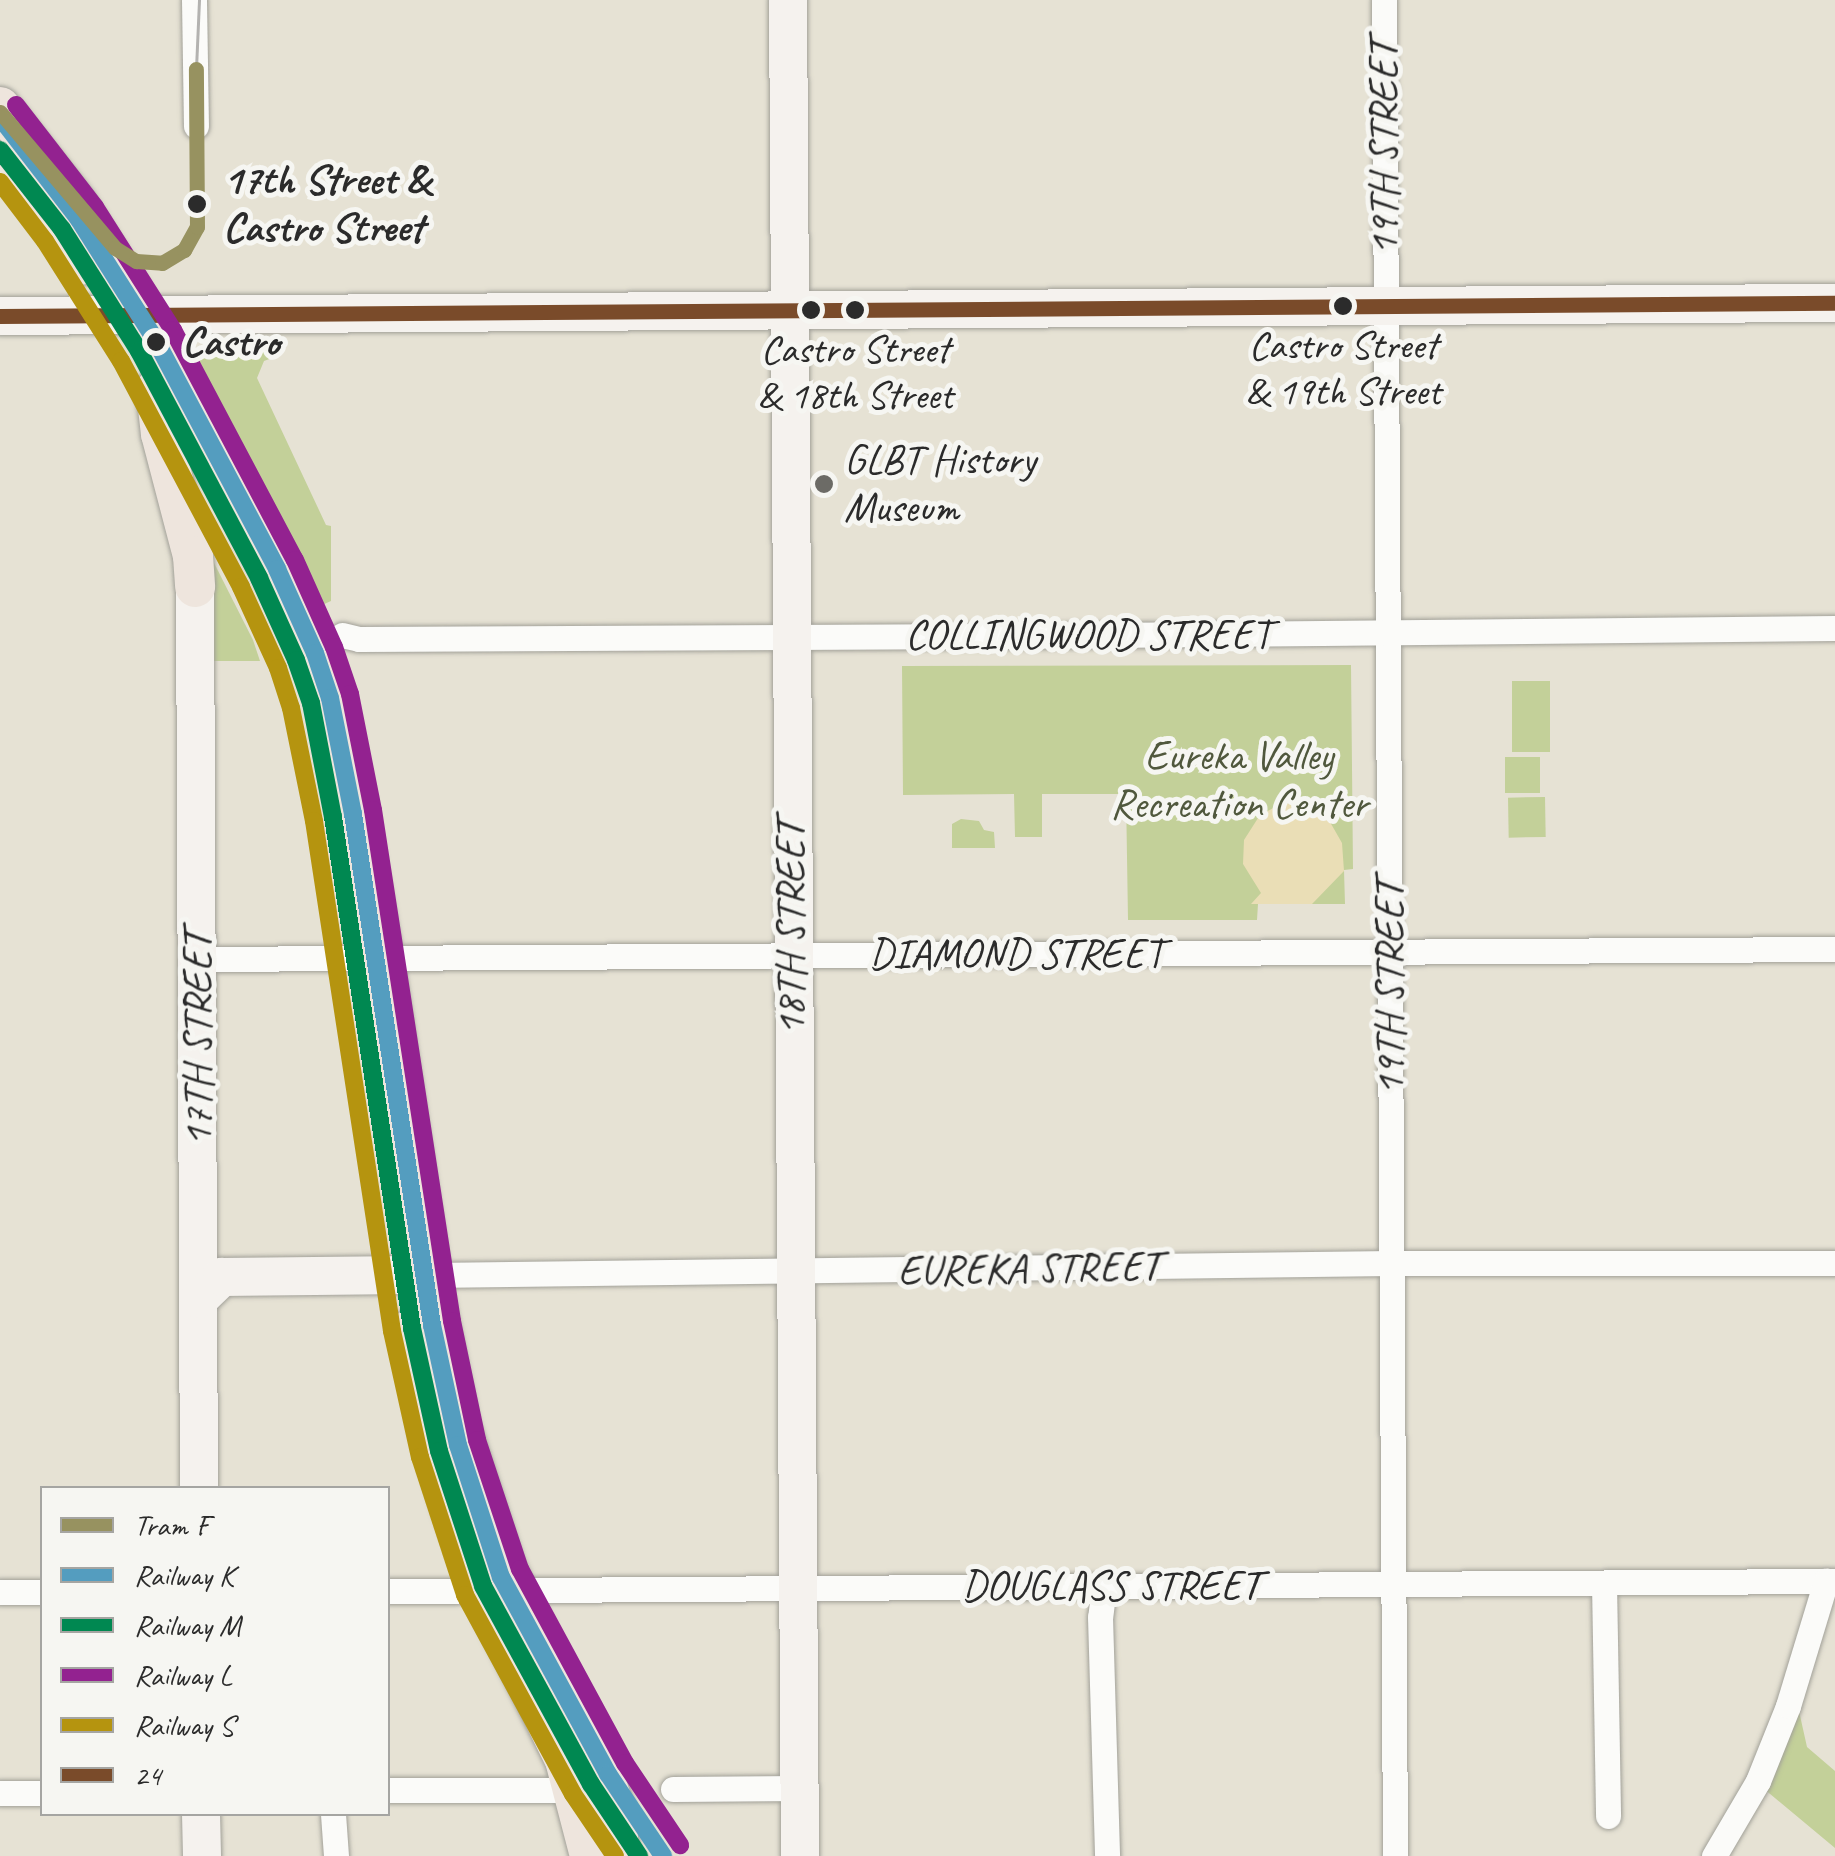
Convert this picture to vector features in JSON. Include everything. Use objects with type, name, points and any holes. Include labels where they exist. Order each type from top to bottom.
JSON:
[{"type":"main road","points":[[0,107],[76,203],[128,315],[156,388],[303,676],[370,958]]},
{"type":"main road","points":[[0,150],[128,315],[294,606],[316,653],[340,727],[418,1276],[460,1426],[499,1590],[576,1790],[590,1856]]},
{"type":"main road","points":[[156,388],[161,434],[190,542],[195,587]]},
{"type":"main road","points":[[294,606],[342,634]]},
{"type":"main road","points":[[499,1590],[600,1764],[614,1810],[620,1856]]},
{"type":"street","points":[[194,0],[196,126]]},
{"type":"street","name":"18TH STREET","points":[[788,0],[791,955],[800,1856]]},
{"type":"street","name":"19TH STREET","points":[[1384,0],[1394,1856]]},
{"type":"street","points":[[0,316],[1835,303]]},
{"type":"street","name":"17TH STREET","points":[[195,587],[198,958],[207,1278],[199,1486]]},
{"type":"street","name":"COLLINGWOOD STREET","points":[[342,634],[359,639],[1835,628]]},
{"type":"street","name":"DIAMOND STREET","points":[[198,958],[1835,949]]},
{"type":"street","name":"EUREKA STREET","points":[[207,1278],[1392,1263],[1835,1263]]},
{"type":"street","points":[[1714,1856],[1758,1781],[1830,1581]]},
{"type":"street","name":"DOUGLASS STREET","points":[[390,1591],[1830,1581]]},
{"type":"street","points":[[1604,1583],[1608,1816]]},
{"type":"street","points":[[1104,1586],[1100,1616],[1106,1856]]},
{"type":"street","points":[[0,1592],[40,1592]]},
{"type":"street","points":[[672,1789],[800,1788]]},
{"type":"street","points":[[390,1790],[576,1790]]},
{"type":"street","points":[[0,1793],[40,1792]]},
{"type":"street","points":[[202,1816],[202,1856]]},
{"type":"street","points":[[333,1816],[336,1856]]},
{"type":"green space","points":[[213,339],[278,339],[277,356],[264,361],[257,378],[326,525],[331,526],[331,601],[322,605],[204,376],[199,378],[196,354]]},
{"type":"green space","points":[[210,555],[253,640],[260,661],[210,661]]},
{"type":"green space","name":"Eureka Valley Recreation Center","points":[[1351,665],[1353,869],[1344,870],[1345,904],[1258,904],[1257,920],[1128,920],[1126,794],[1042,794],[1042,837],[1015,837],[1014,794],[903,795],[902,666]]},
{"type":"green space","points":[[1512,681],[1550,681],[1550,752],[1512,752]]},
{"type":"green space","points":[[1505,757],[1540,757],[1540,793],[1505,793]]},
{"type":"green space","points":[[1545,797],[1546,837],[1509,838],[1508,798]]},
{"type":"green space","points":[[961,819],[979,821],[984,830],[994,832],[995,848],[952,848],[952,824]]},
{"type":"green space","points":[[1799,1711],[1807,1747],[1835,1771],[1835,1848],[1757,1783]]},
{"type":"sand","points":[[1283,803],[1310,805],[1326,815],[1342,843],[1344,871],[1312,904],[1251,904],[1261,893],[1243,864],[1244,840],[1260,815]]},
{"type":"tram line","points":[[196,69],[199,0]]},
{"type":"tram line","name":"F","points":[[0,112],[115,248],[136,261],[162,263],[184,250],[197,227],[196,69]]},
{"type":"rail line","name":"L","points":[[16,105],[95,207],[173,330],[295,560],[334,647],[350,694],[373,810],[452,1321],[477,1440],[520,1569],[625,1763],[680,1845]]},
{"type":"rail line","name":"K","points":[[0,117],[78,218],[156,341],[277,569],[315,653],[330,698],[353,814],[432,1325],[458,1445],[501,1577],[608,1774],[663,1856]]},
{"type":"rail line","name":"M","points":[[0,150],[62,229],[139,351],[259,578],[296,660],[311,703],[333,817],[412,1328],[439,1451],[483,1586],[591,1784],[639,1856]]},
{"type":"rail line","name":"S","points":[[0,182],[45,241],[121,361],[241,587],[278,668],[291,708],[314,821],[392,1331],[420,1457],[465,1595],[573,1794],[615,1856]]},
{"type":"transit line","name":"24","points":[[0,316],[1835,303]]},
{"type":"place","name":"17th Street & Castro Street","points":[[197,204]]},
{"type":"place","name":"Castro Street & 19th Street","points":[[1343,306]]},
{"type":"place","name":"Castro Street & 18th Street","points":[[855,310]]},
{"type":"place","name":"Castro","points":[[156,342]]},
{"type":"place","name":"GLBT History Museum","points":[[824,484]]}]
